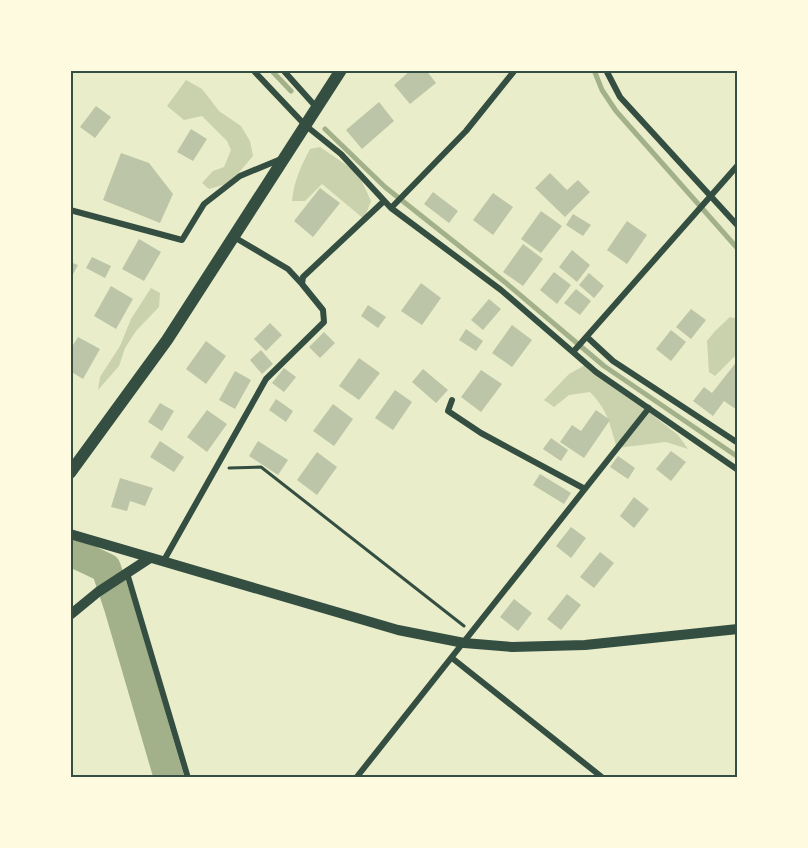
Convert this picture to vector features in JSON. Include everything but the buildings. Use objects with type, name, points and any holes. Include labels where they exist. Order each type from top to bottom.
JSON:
[{"type":"main road","points":[[70,473],[167,340],[341,70]]},
{"type":"street","points":[[253,70],[305,125],[341,154],[391,208],[501,290],[596,372],[738,470]]},
{"type":"street","points":[[283,70],[317,108]]},
{"type":"street","points":[[391,208],[466,131],[515,70]]},
{"type":"street","points":[[606,70],[620,97],[738,226]]},
{"type":"street","points":[[71,212],[182,240],[204,204],[240,176],[285,158]]},
{"type":"street","points":[[573,352],[738,165]]},
{"type":"street","points":[[303,284],[303,278],[384,201]]},
{"type":"street","points":[[163,562],[266,379],[324,322],[323,310],[288,269],[234,237]]},
{"type":"street","points":[[587,337],[614,361],[738,444]]},
{"type":"street","points":[[452,400],[448,411],[481,433],[585,489]]},
{"type":"street","points":[[356,777],[649,408]]},
{"type":"street","points":[[70,534],[398,630],[464,643],[512,647],[585,645],[738,629]]},
{"type":"street","points":[[70,615],[150,558]]},
{"type":"street","points":[[127,573],[188,777]]},
{"type":"street","points":[[452,658],[603,777]]},
{"type":"path","points":[[216,469],[261,467],[472,633]]},
{"type":"green space","points":[[186,80],[202,89],[219,111],[241,126],[250,141],[253,156],[230,183],[209,189],[202,183],[213,171],[224,167],[231,150],[227,141],[202,116],[184,120],[167,106]]},
{"type":"green space","points":[[320,147],[358,173],[371,201],[364,219],[322,184],[305,201],[292,201],[296,180],[310,149]]},
{"type":"green space","points":[[151,288],[160,293],[159,307],[136,331],[125,348],[119,366],[98,390],[100,377],[120,346],[131,319]]},
{"type":"green space","points":[[730,317],[737,319],[737,354],[715,376],[709,372],[707,341]]},
{"type":"green space","points":[[587,364],[678,435],[688,449],[666,442],[617,448],[605,412],[590,392],[569,395],[554,407],[544,400],[569,374]]},
{"type":"waterway","points":[[271,70],[291,91]]},
{"type":"waterway","points":[[594,70],[602,90],[616,111],[738,249]]},
{"type":"waterway","points":[[325,129],[385,187],[506,283],[604,366],[738,457]]},
{"type":"waterway","points":[[70,551],[106,568],[169,778]]}]
